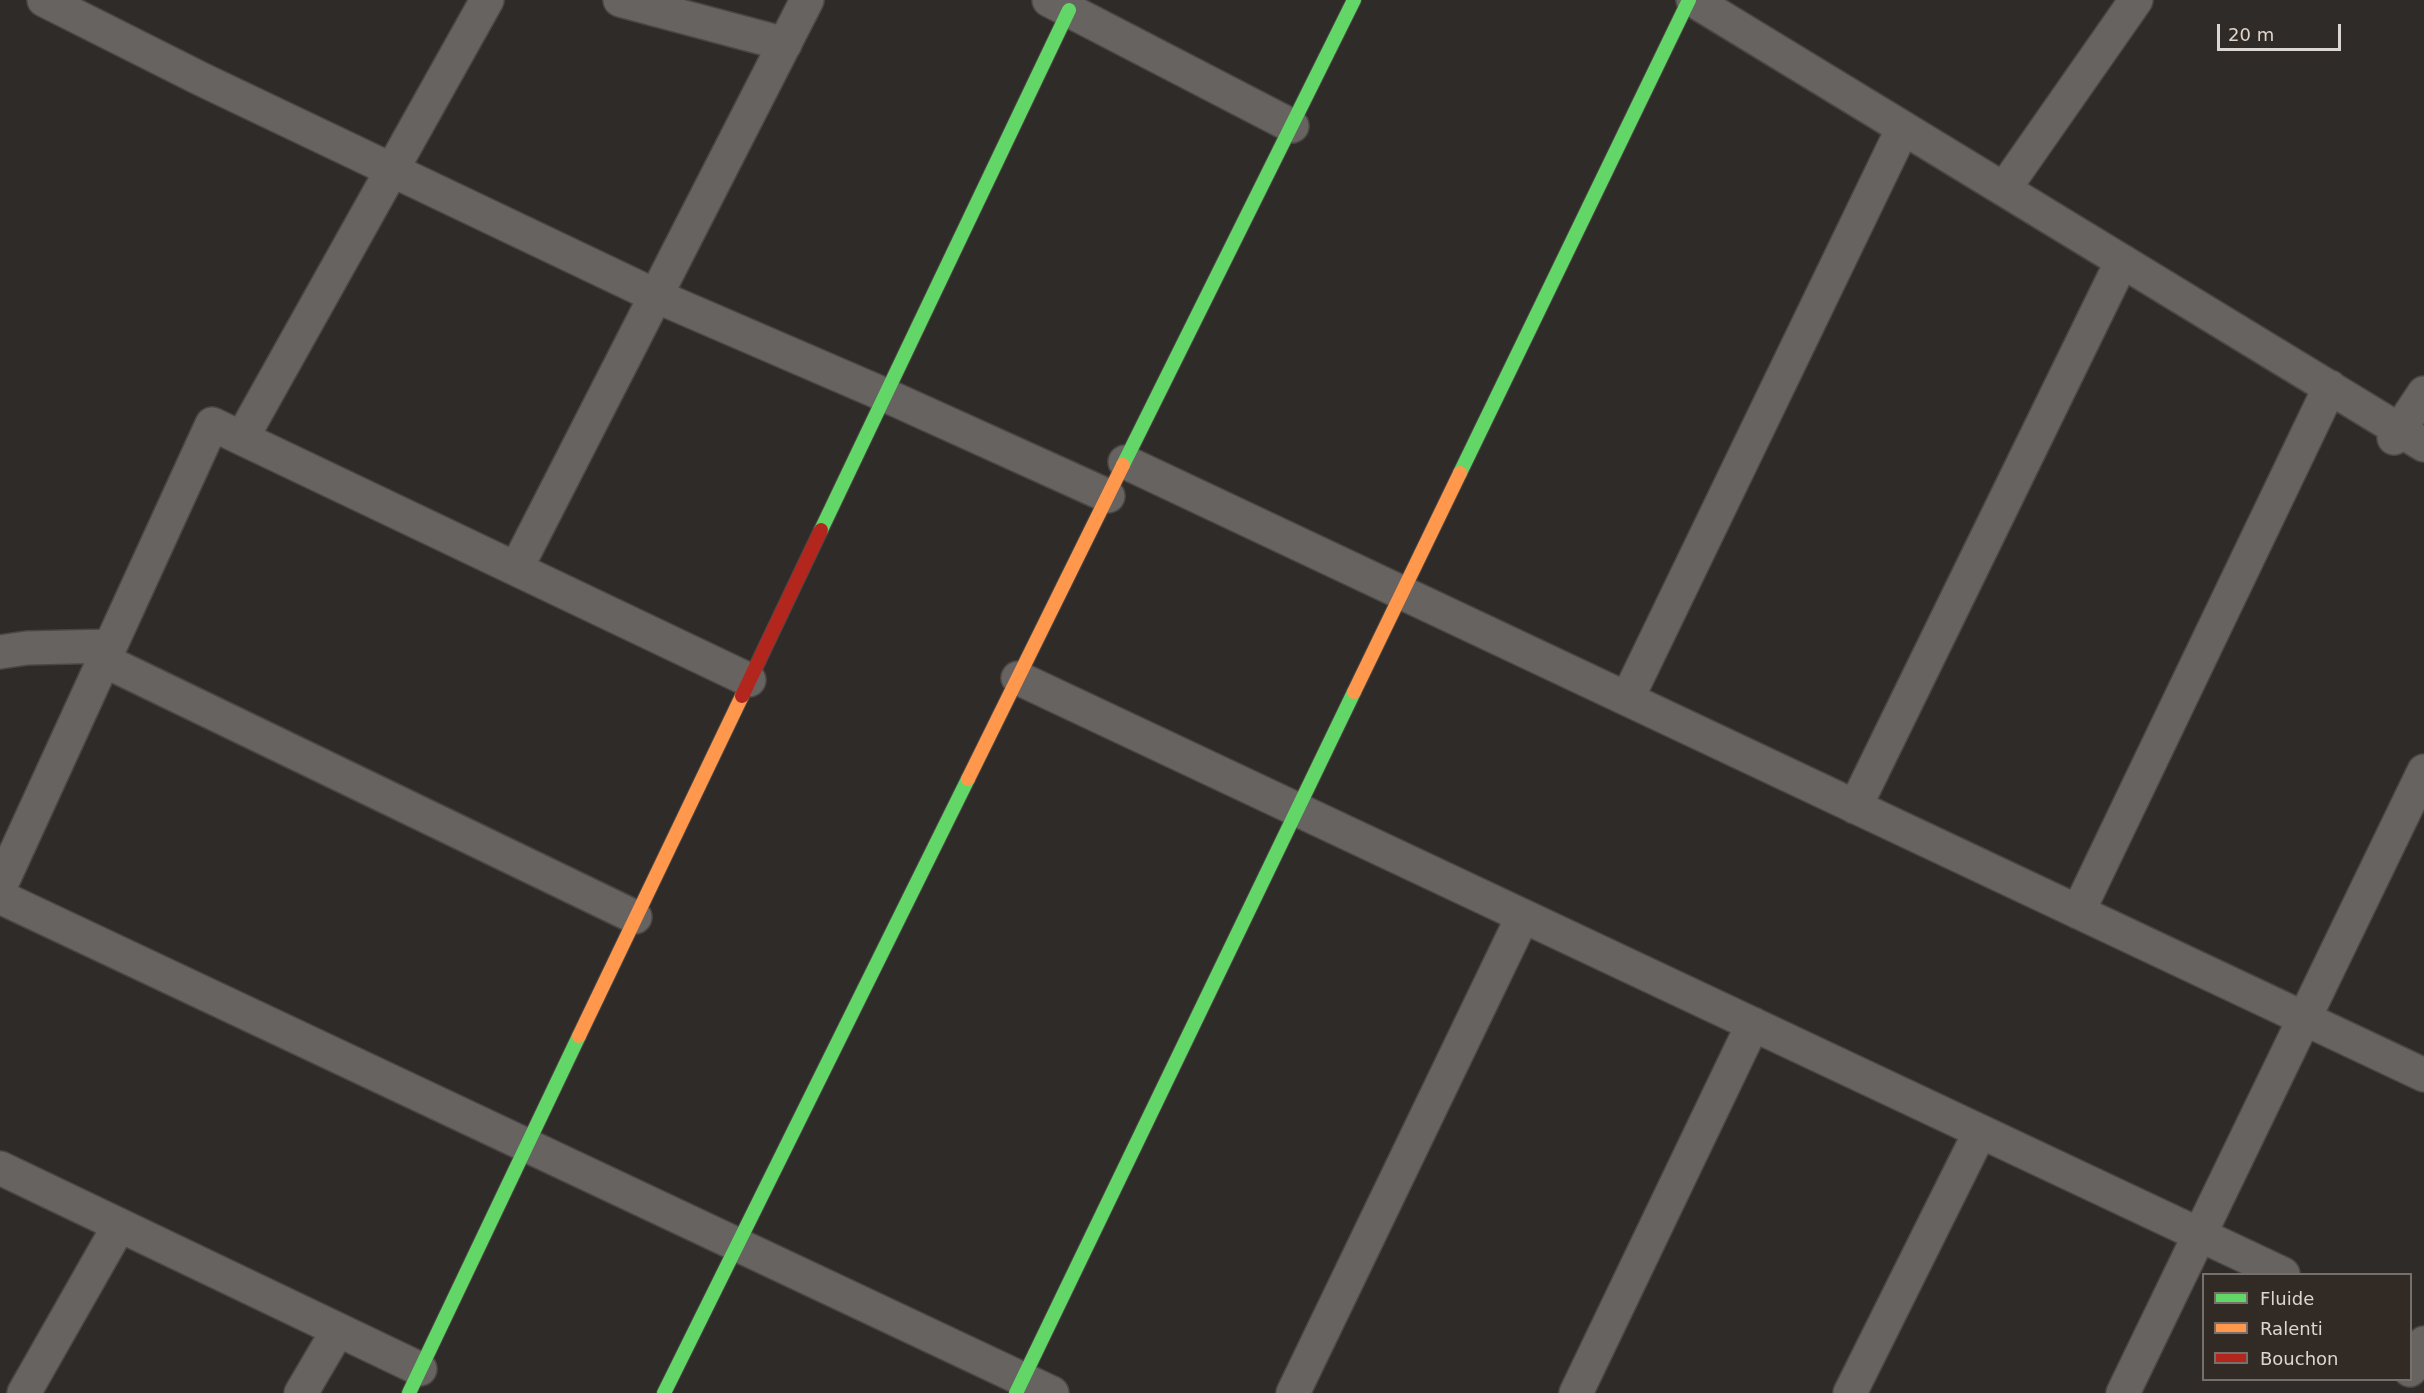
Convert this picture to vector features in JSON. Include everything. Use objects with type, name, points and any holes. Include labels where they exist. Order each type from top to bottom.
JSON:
[{"type":"street","points":[[44,0],[85,9],[201,79],[657,296],[885,395],[1108,496]]},
{"type":"street","points":[[242,438],[487,0]]},
{"type":"street","points":[[620,0],[785,44]]},
{"type":"street","points":[[516,569],[807,0]]},
{"type":"street","points":[[664,1393],[1354,0]]},
{"type":"street","points":[[1019,1386],[1691,0],[2330,387],[2406,438],[2424,393]]},
{"type":"street","points":[[2004,189],[2136,0]]},
{"type":"street","points":[[0,1168],[338,1330],[414,1381],[885,395],[1059,5],[1292,126]]},
{"type":"street","points":[[1627,699],[1903,128]]},
{"type":"street","points":[[1855,807],[2122,261]]},
{"type":"street","points":[[2078,912],[2330,387]]},
{"type":"street","points":[[0,886],[212,424],[749,680]]},
{"type":"street","points":[[1125,462],[2424,1075]]},
{"type":"street","points":[[0,652],[27,648],[107,653],[635,917]]},
{"type":"street","points":[[1018,678],[2279,1273]]},
{"type":"street","points":[[2123,1393],[2424,771]]},
{"type":"street","points":[[0,897],[737,1245],[1019,1386],[1052,1393]]},
{"type":"street","points":[[1293,1393],[1523,916]]},
{"type":"street","points":[[1576,1393],[1753,1024]]},
{"type":"street","points":[[1850,1393],[1980,1132]]},
{"type":"street","points":[[24,1393],[119,1226]]},
{"type":"street","points":[[301,1393],[338,1330]]},
{"type":"street","points":[[2412,1366],[2424,1342]]},
{"type":"traffic: fast","points":[[1123,465],[1354,0]]},
{"type":"traffic: fast","points":[[1460,473],[1689,0]]},
{"type":"traffic: fast","points":[[821,530],[1069,10]]},
{"type":"traffic: fast","points":[[1016,1393],[1354,692]]},
{"type":"traffic: fast","points":[[664,1393],[968,779]]},
{"type":"traffic: fast","points":[[409,1393],[579,1036]]},
{"type":"traffic: slow","points":[[968,779],[1123,465]]},
{"type":"traffic: slow","points":[[1354,692],[1460,473]]},
{"type":"traffic: slow","points":[[579,1036],[742,696]]},
{"type":"traffic: jam","points":[[742,696],[821,530]]}]
